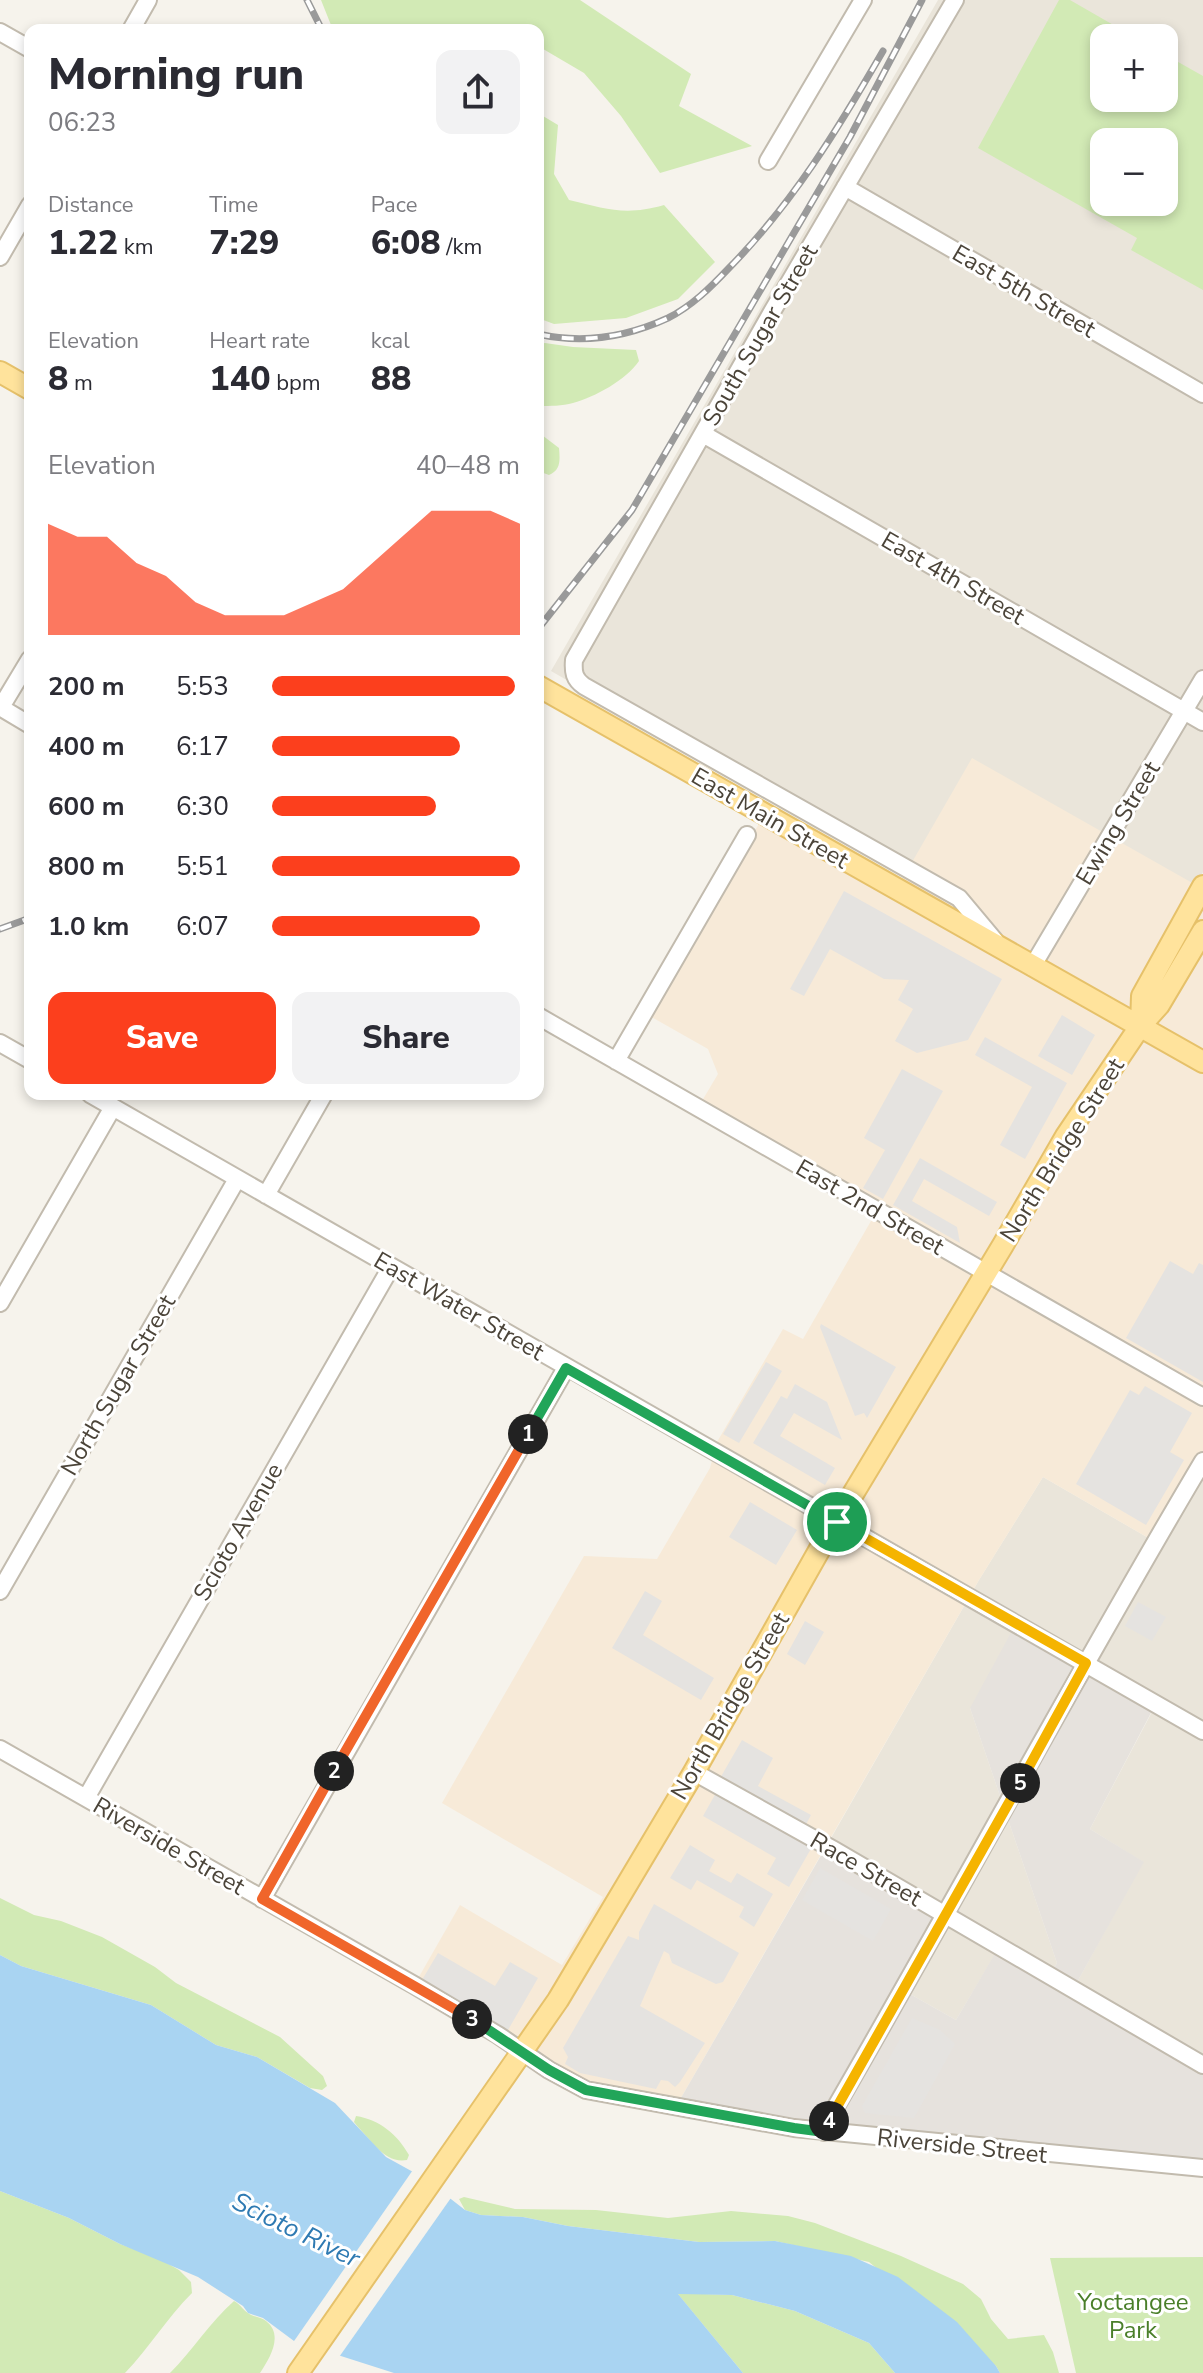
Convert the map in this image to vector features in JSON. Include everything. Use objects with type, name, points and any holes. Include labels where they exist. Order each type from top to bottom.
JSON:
[{"type":"main road","points":[[0,372],[24,386]]},
{"type":"main road","name":"East Main Street","points":[[544,689],[1203,1062]]},
{"type":"main road","points":[[1141,1025],[1142,996],[1203,886]]},
{"type":"main road","name":"North Bridge Street","points":[[298,2373],[558,2000],[1066,1136],[1141,1025],[1159,1005],[1203,931]]},
{"type":"street","points":[[134,24],[148,0]]},
{"type":"street","points":[[768,161],[863,0]]},
{"type":"street","name":"South Sugar Street","points":[[574,674],[574,660],[955,0]]},
{"type":"street","points":[[0,32],[24,46]]},
{"type":"street","name":"East 5th Street","points":[[845,187],[1203,394]]},
{"type":"street","points":[[0,257],[24,215]]},
{"type":"street","name":"East 4th Street","points":[[703,434],[1203,722]]},
{"type":"street","points":[[24,669],[0,707],[24,721]]},
{"type":"street","name":"East Main Street","points":[[574,674],[584,686],[959,898],[1003,950]]},
{"type":"street","name":"Ewing Street","points":[[1032,967],[1203,679]]},
{"type":"street","points":[[616,1061],[747,835]]},
{"type":"street","name":"East 2nd Street","points":[[544,1019],[1203,1397]]},
{"type":"street","points":[[0,1043],[24,1057]]},
{"type":"street","name":"East Water Street","points":[[101,1100],[1203,1731]]},
{"type":"street","points":[[266,1195],[321,1100]]},
{"type":"street","points":[[0,1303],[113,1107]]},
{"type":"street","name":"North Sugar Street","points":[[0,1591],[237,1179]]},
{"type":"street","name":"Scioto Avenue","points":[[86,1798],[391,1267]]},
{"type":"street","points":[[262,1899],[566,1368]]},
{"type":"street","points":[[824,2132],[1086,1663],[1203,1461]]},
{"type":"street","name":"Riverside Street","points":[[0,1749],[414,1985],[586,2090],[824,2132],[1203,2168]]},
{"type":"street","name":"Race Street","points":[[694,1772],[1203,2065]]},
{"type":"shaded area","points":[[938,0],[1203,0],[1203,872],[1196,885],[905,875],[551,671]]},
{"type":"shaded area","points":[[972,758],[1203,889],[1203,1452],[1152,1540],[1043,1477],[979,1580],[674,2110],[582,2094],[412,1989],[460,1905],[562,1965],[603,1897],[442,1803],[584,1556],[657,1559],[710,1468],[717,1442],[783,1329],[803,1339],[875,1214],[696,1111],[718,1074],[708,1049],[648,1015],[764,815],[896,890]]},
{"type":"shaded area","points":[[844,891],[1002,979],[968,1040],[917,1053],[895,1041],[913,1009],[898,1000],[909,980],[884,979],[830,949],[804,996],[790,989]]},
{"type":"shaded area","points":[[1062,1015],[1095,1035],[1072,1075],[1038,1056]]},
{"type":"shaded area","points":[[985,1037],[1067,1083],[1025,1159],[1000,1145],[1032,1087],[975,1055]]},
{"type":"shaded area","points":[[902,1069],[943,1091],[883,1199],[863,1188],[885,1150],[864,1138]]},
{"type":"shaded area","points":[[920,1158],[997,1202],[989,1216],[924,1179],[912,1201],[957,1227],[960,1243],[893,1205]]},
{"type":"shaded area","points":[[1170,1261],[1193,1274],[1199,1263],[1203,1265],[1203,1382],[1126,1338]]},
{"type":"shaded area","points":[[821,1324],[896,1367],[867,1418],[864,1413],[855,1416]]},
{"type":"shaded area","points":[[766,1362],[782,1371],[739,1443],[723,1434]]},
{"type":"shaded area","points":[[795,1384],[827,1402],[842,1440],[794,1413],[780,1436],[835,1468],[825,1485],[753,1443],[781,1396],[787,1399]]},
{"type":"shaded area","points":[[1145,1386],[1192,1413],[1170,1452],[1184,1460],[1146,1525],[1076,1484],[1130,1390],[1139,1395]]},
{"type":"shaded area","points":[[1203,1452],[1203,2071],[1071,1993],[1143,1862],[1090,1829],[1153,1710],[970,1708],[1057,1963],[1048,1979],[997,1951],[956,2020],[910,1994],[823,1852],[979,1580],[1043,1477],[1152,1540]]},
{"type":"shaded area","points":[[750,1502],[797,1530],[776,1565],[729,1537]]},
{"type":"shaded area","points":[[645,1591],[662,1601],[643,1635],[714,1678],[701,1700],[612,1648]]},
{"type":"shaded area","points":[[1138,1602],[1166,1617],[1152,1641],[1125,1626]]},
{"type":"shaded area","points":[[805,1621],[824,1632],[805,1665],[787,1654]]},
{"type":"shaded area","points":[[1013,1629],[1153,1709],[1090,1829],[1144,1862],[1071,1993],[1203,2071],[1203,2173],[674,2110],[823,1852],[951,1924],[910,1994],[956,2020],[997,1950],[1048,1979],[1057,1963],[970,1708]]},
{"type":"shaded area","points":[[742,1740],[773,1758],[758,1786],[811,1815],[804,1828],[719,1780]]},
{"type":"shaded area","points":[[716,1793],[812,1847],[789,1887],[767,1874],[776,1858],[703,1816]]},
{"type":"shaded area","points":[[690,1845],[715,1860],[709,1871],[731,1883],[737,1873],[773,1894],[754,1927],[739,1917],[744,1907],[697,1880],[691,1890],[670,1878]]},
{"type":"shaded area","points":[[820,1868],[891,1909],[873,1941],[802,1900]]},
{"type":"shaded area","points":[[654,1904],[739,1953],[723,1982],[716,1984],[672,1963],[669,1954],[664,1951],[640,2006],[705,2043],[675,2087],[661,2080],[656,2089],[580,2073],[565,2064],[568,2057],[563,2048],[628,1936],[639,1940],[639,1932]]},
{"type":"shaded area","points":[[438,1953],[495,1986],[510,1962],[538,1978],[508,2030],[422,1980]]},
{"type":"shaded area","points":[[912,2018],[940,2030],[955,2044],[914,2118],[865,2113],[862,2106]]},
{"type":"green space","points":[[321,0],[580,0],[691,74],[679,106],[752,146],[660,173],[621,116],[584,73],[544,50],[544,24],[331,24]]},
{"type":"green space","points":[[1059,0],[1070,0],[1112,24],[1090,24],[1090,112],[1178,112],[1178,62],[1203,76],[1203,290],[1131,250],[1137,238],[1098,216],[1178,216],[1178,128],[1090,128],[1090,211],[978,148]]},
{"type":"green space","points":[[544,117],[558,125],[554,174],[569,200],[627,211],[664,205],[715,262],[678,299],[626,318],[554,324],[544,320]]},
{"type":"green space","points":[[544,343],[636,350],[639,361],[618,381],[591,397],[569,404],[544,406]]},
{"type":"green space","points":[[544,437],[559,448],[558,467],[549,475],[544,473]]},
{"type":"green space","points":[[0,1898],[34,1915],[61,1921],[102,1937],[155,1967],[176,1983],[280,2037],[323,2076],[327,2086],[322,2090],[310,2088],[257,2057],[216,2045],[151,2005],[21,1966],[0,1955]]},
{"type":"green space","points":[[356,2116],[373,2121],[393,2134],[409,2155],[407,2160],[392,2158],[380,2150],[354,2122]]},
{"type":"green space","points":[[0,2191],[158,2258],[179,2270],[191,2282],[192,2293],[125,2373],[0,2373]]},
{"type":"green space","points":[[464,2197],[515,2209],[596,2210],[668,2218],[731,2211],[788,2216],[815,2223],[963,2284],[981,2299],[991,2319],[1008,2339],[1044,2335],[1059,2373],[1000,2373],[996,2366],[869,2262],[775,2241],[699,2242],[568,2226],[523,2217],[481,2215],[465,2210],[459,2199]]},
{"type":"green space","name":"Yoctangee Park","points":[[1203,2257],[1203,2373],[1076,2373],[1050,2258]]},
{"type":"green space","points":[[677,2293],[732,2295],[795,2311],[869,2343],[895,2373],[743,2373]]},
{"type":"green space","points":[[234,2301],[250,2314],[266,2321],[274,2333],[274,2347],[260,2373],[170,2373],[217,2318]]},
{"type":"water","name":"Scioto River","points":[[0,1955],[21,1966],[151,2005],[216,2045],[257,2057],[335,2103],[386,2157],[424,2178],[465,2210],[481,2215],[523,2217],[568,2226],[699,2242],[775,2241],[851,2256],[898,2277],[957,2322],[1000,2373],[895,2373],[869,2343],[795,2311],[732,2295],[678,2294],[743,2373],[394,2373],[294,2341],[198,2277],[120,2244],[69,2218],[0,2191]]},
{"type":"pier","points":[[415,2167],[453,2195],[337,2360],[292,2344]]},
{"type":"railway","points":[[307,0],[319,24]]},
{"type":"railway","points":[[544,621],[632,510],[850,137],[922,0]]},
{"type":"railway","points":[[544,335],[588,338],[620,334],[668,318],[693,302],[774,218],[831,137],[883,51]]},
{"type":"railway","points":[[0,929],[24,920]]},
{"type":"route","points":[[566,1368],[837,1522],[1086,1663],[824,2132],[586,2090],[549,2070],[487,2028],[262,1899],[566,1368]]}]
